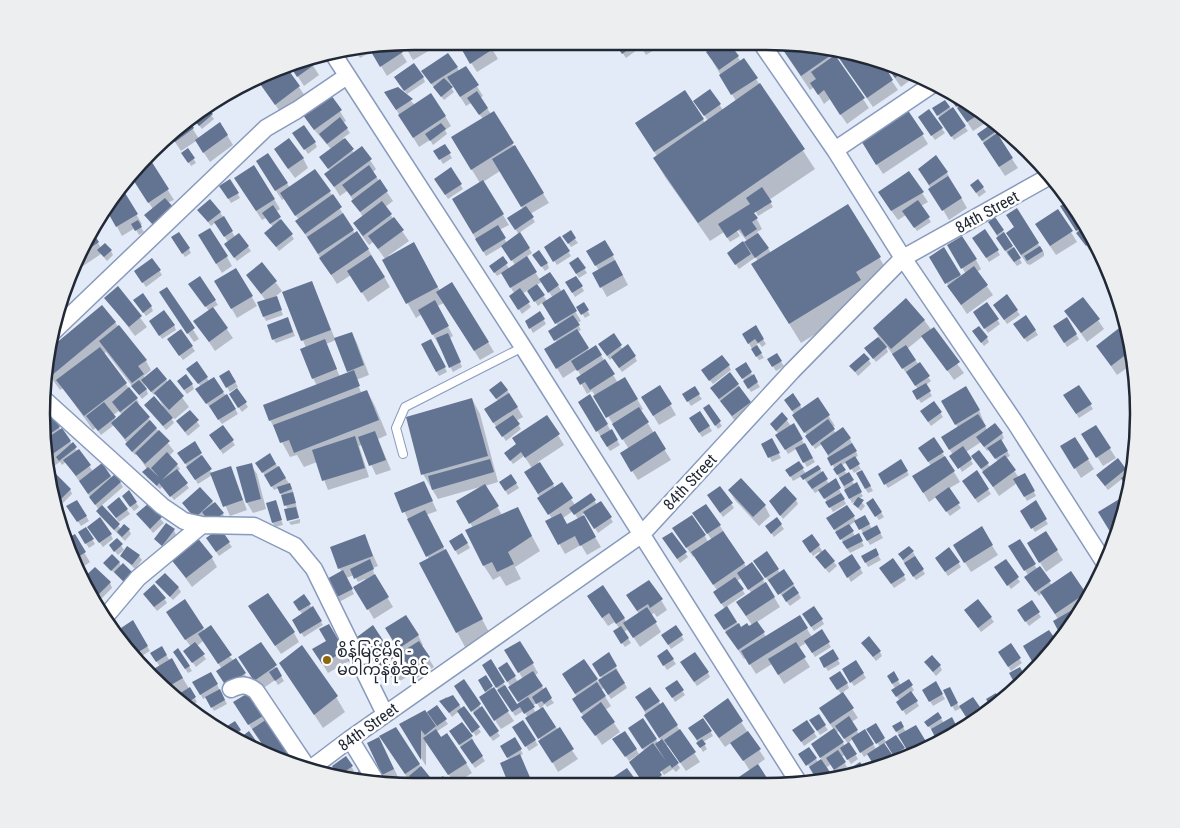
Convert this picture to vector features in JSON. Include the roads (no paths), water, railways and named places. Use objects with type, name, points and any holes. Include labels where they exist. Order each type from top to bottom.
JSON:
[{"type":"street","points":[[766,50],[835,150],[903,258],[1016,424],[1100,556]]},
{"type":"street","points":[[336,59],[523,348],[795,777]]},
{"type":"street","points":[[61,324],[266,128],[297,110],[347,76]]},
{"type":"street","points":[[835,150],[927,88]]},
{"type":"street","name":"84th Street","points":[[316,765],[385,714],[641,535],[792,371],[903,258],[1044,179]]},
{"type":"street","points":[[50,405],[162,506],[184,521],[202,525],[254,526],[295,546],[314,569],[385,714]]},
{"type":"street","points":[[109,613],[138,578],[202,525]]},
{"type":"street","points":[[231,689],[238,685],[249,685],[256,691],[303,761]]},
{"type":"street","points":[[350,739],[372,776]]},
{"type":"lane","points":[[403,454],[396,428],[405,407],[523,348]]},
{"type":"place","name":"စိန်မြင့်မိုရ် - မဝါကုန်စုံဆိုင်","points":[[327,660]]}]
